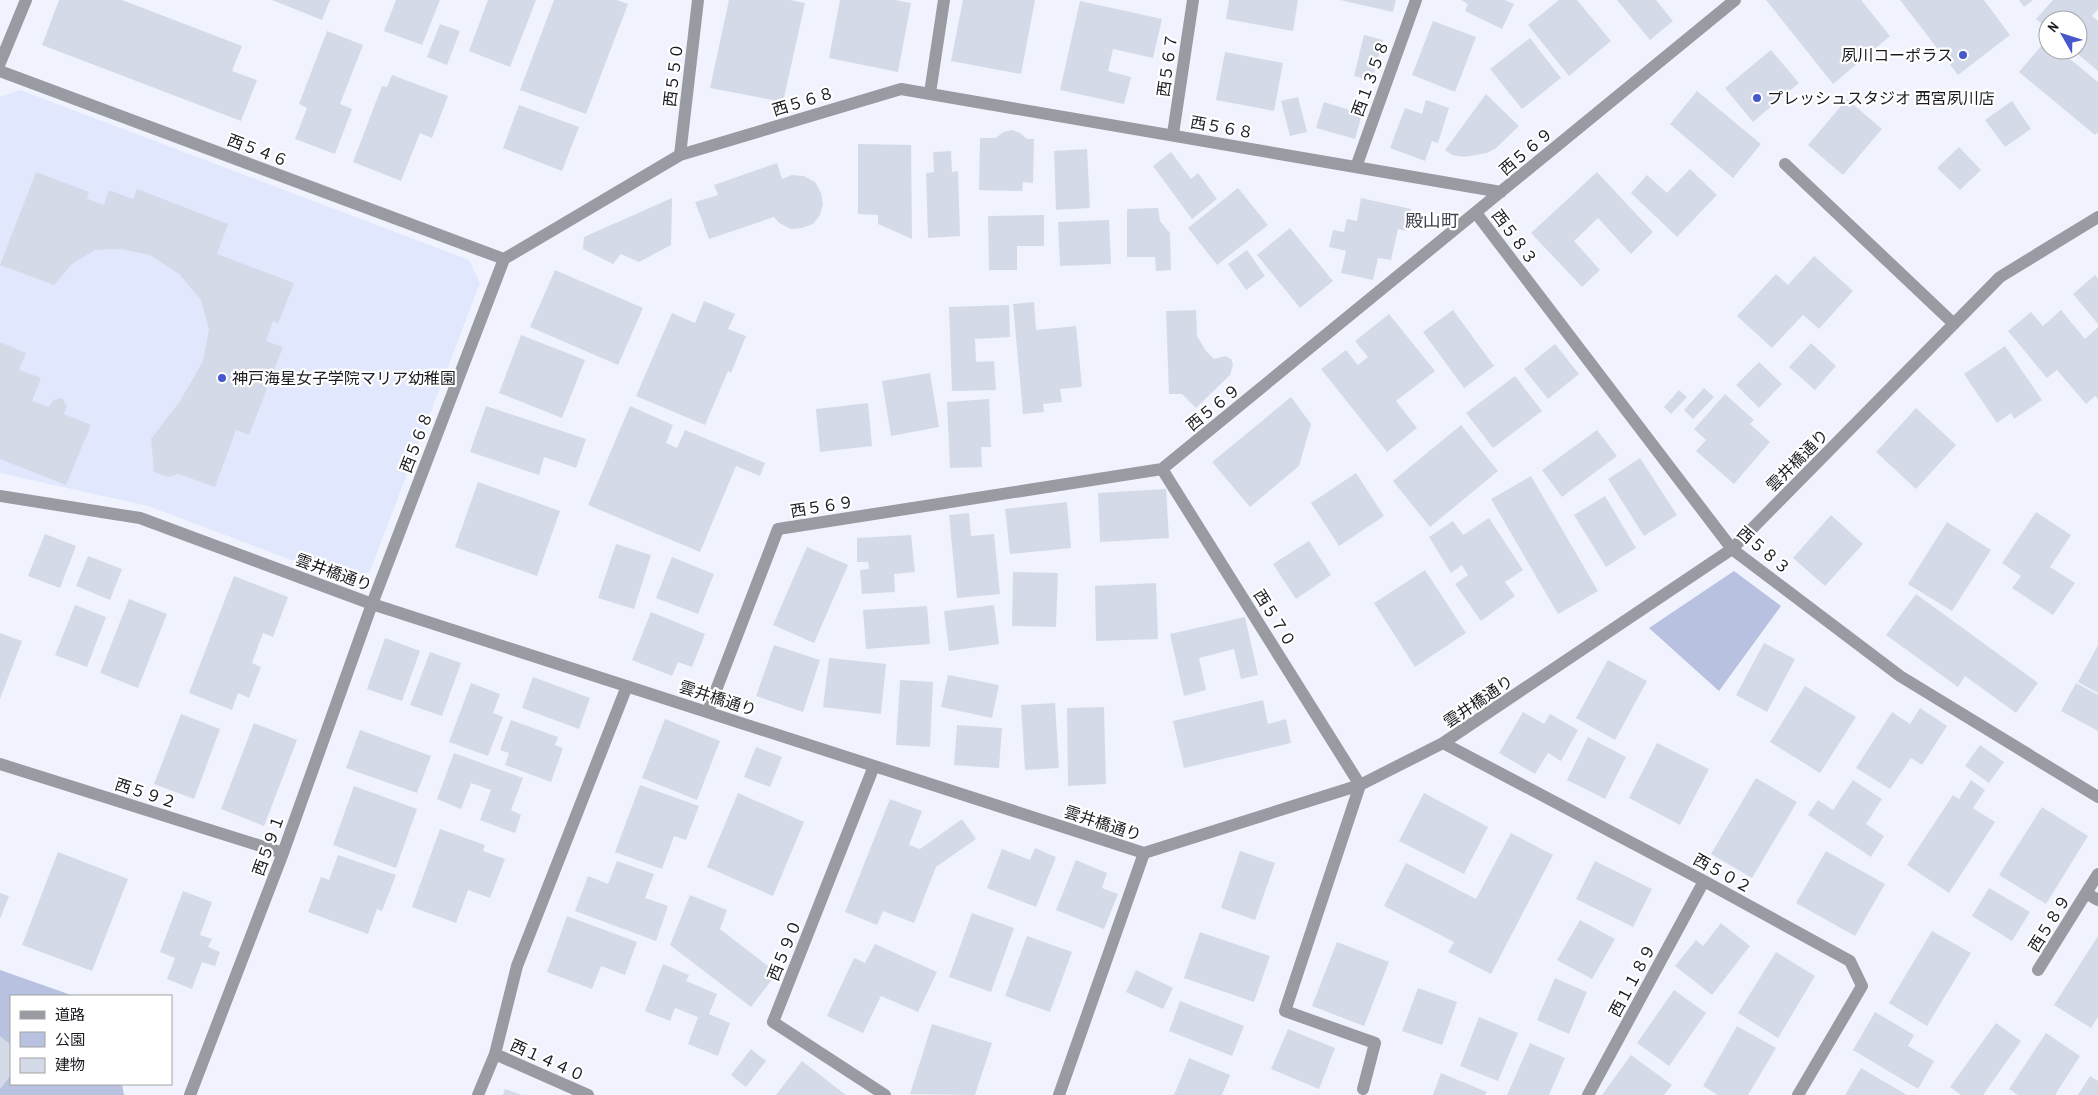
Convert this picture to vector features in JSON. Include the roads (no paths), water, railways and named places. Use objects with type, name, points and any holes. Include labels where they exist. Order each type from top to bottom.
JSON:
[{"type":"street","points":[[0,63],[26,0]]},
{"type":"street","points":[[930,93],[944,0]]},
{"type":"street","name":"西５６７","points":[[1173,134],[1193,0]]},
{"type":"street","name":"西１３５８","points":[[1356,166],[1416,0]]},
{"type":"street","name":"西５６９","points":[[708,712],[778,529],[1162,469],[1735,0]]},
{"type":"street","name":"西５５０","points":[[680,155],[695,1]]},
{"type":"street","name":"西５４６","points":[[0,71],[504,259]]},
{"type":"street","name":"西５６８","points":[[372,604],[504,259],[680,155],[901,89],[1173,134],[1501,192]]},
{"type":"street","points":[[1785,164],[1954,324]]},
{"type":"street","name":"西５８３","points":[[1476,213],[1732,549],[1900,676],[2098,797]]},
{"type":"street","name":"雲井橋通り","points":[[0,496],[140,518],[372,604],[1144,853],[1360,785],[1443,744],[1732,549],[2000,277],[2098,217]]},
{"type":"street","name":"西５７０","points":[[1162,469],[1360,785]]},
{"type":"street","name":"西５９１","points":[[190,1095],[283,853],[372,604]]},
{"type":"street","points":[[478,1095],[494,1054],[517,966],[626,686]]},
{"type":"street","name":"西５０２","points":[[1443,744],[1704,881],[1850,962],[1862,986],[1798,1095]]},
{"type":"street","name":"西５９２","points":[[0,764],[283,853]]},
{"type":"street","name":"西５９０","points":[[874,766],[773,1022],[885,1095]]},
{"type":"street","points":[[1360,785],[1285,1012],[1375,1043],[1363,1089]]},
{"type":"street","points":[[1059,1095],[1144,853]]},
{"type":"street","points":[[2098,874],[2086,893],[2098,900]]},
{"type":"street","name":"西１１８９","points":[[1588,1095],[1704,881]]},
{"type":"street","name":"西５８９","points":[[2038,970],[2086,893]]},
{"type":"street","name":"西１４４０","points":[[494,1054],[588,1095]]},
{"type":"place","name":"夙川コーポラス","points":[[1963,55]]},
{"type":"place","name":"プレッシュスタジオ 西宮夙川店","points":[[1757,98]]},
{"type":"place","name":"神戸海星女子学院マリア幼稚園","points":[[222,378]]},
{"type":"district","name":"殿山町","points":[[1432,220]]}]
